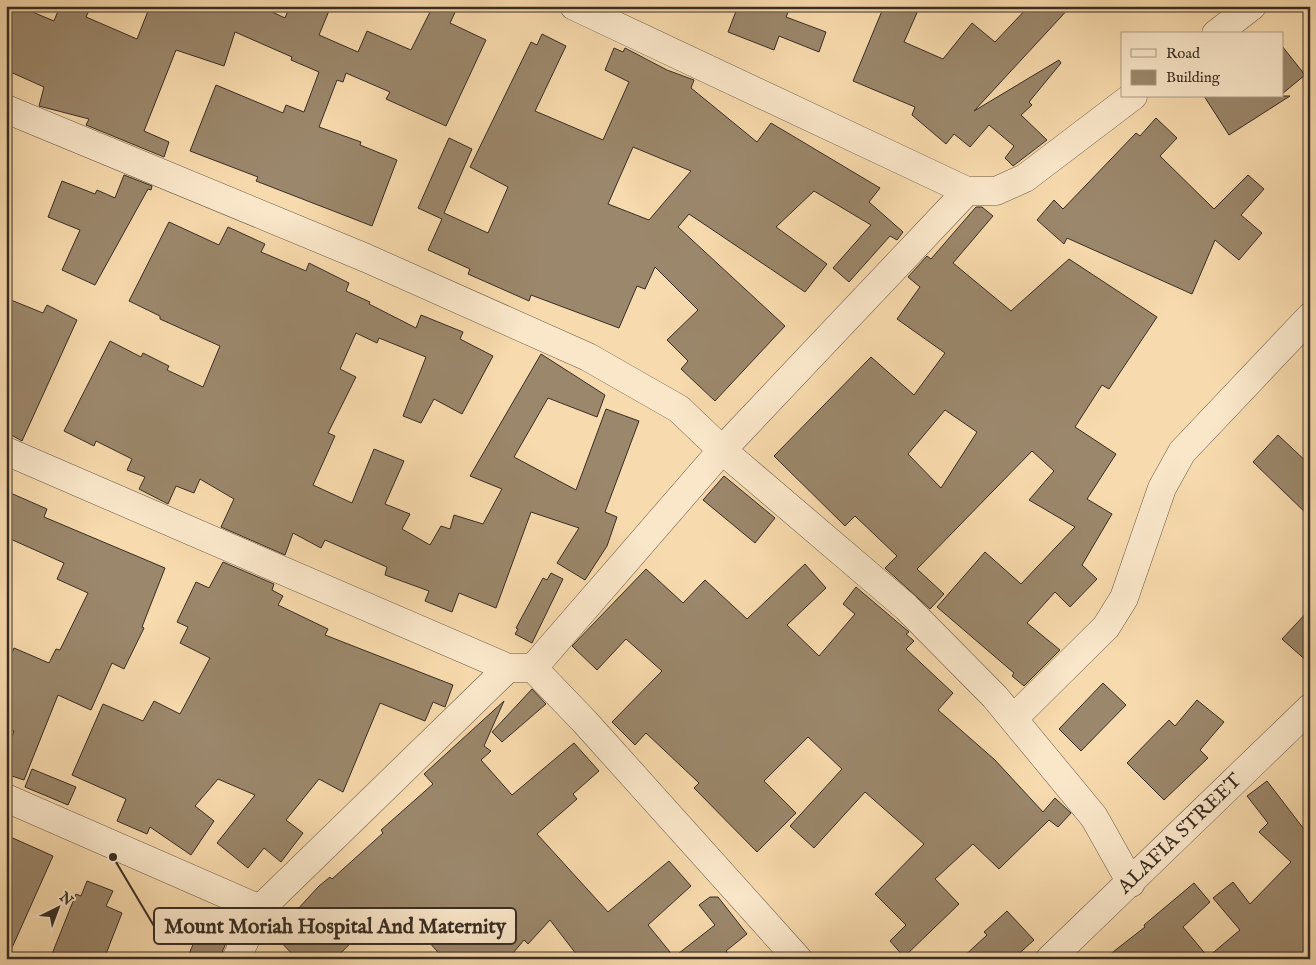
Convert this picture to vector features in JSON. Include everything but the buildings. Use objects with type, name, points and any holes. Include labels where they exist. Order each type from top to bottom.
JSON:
[{"type":"street","points":[[574,6],[967,191],[996,190],[1025,178],[1130,98]]},
{"type":"street","points":[[1219,32],[1252,6]]},
{"type":"street","points":[[6,109],[366,258],[588,357],[679,409],[722,450],[906,607],[995,697],[1051,762],[1094,817],[1131,883]]},
{"type":"street","points":[[246,953],[260,909],[521,668],[722,450],[786,385],[967,191]]},
{"type":"street","points":[[1013,719],[1106,626],[1124,598],[1162,488],[1182,452],[1310,317]]},
{"type":"street","points":[[6,451],[521,668],[585,722],[798,959]]},
{"type":"street","name":"ALAFIA STREET","points":[[1050,959],[1131,883],[1310,708]]},
{"type":"street","points":[[6,798],[260,909]]},
{"type":"place","name":"Mount Moriah Hospital And Maternity","points":[[113,857]]}]
